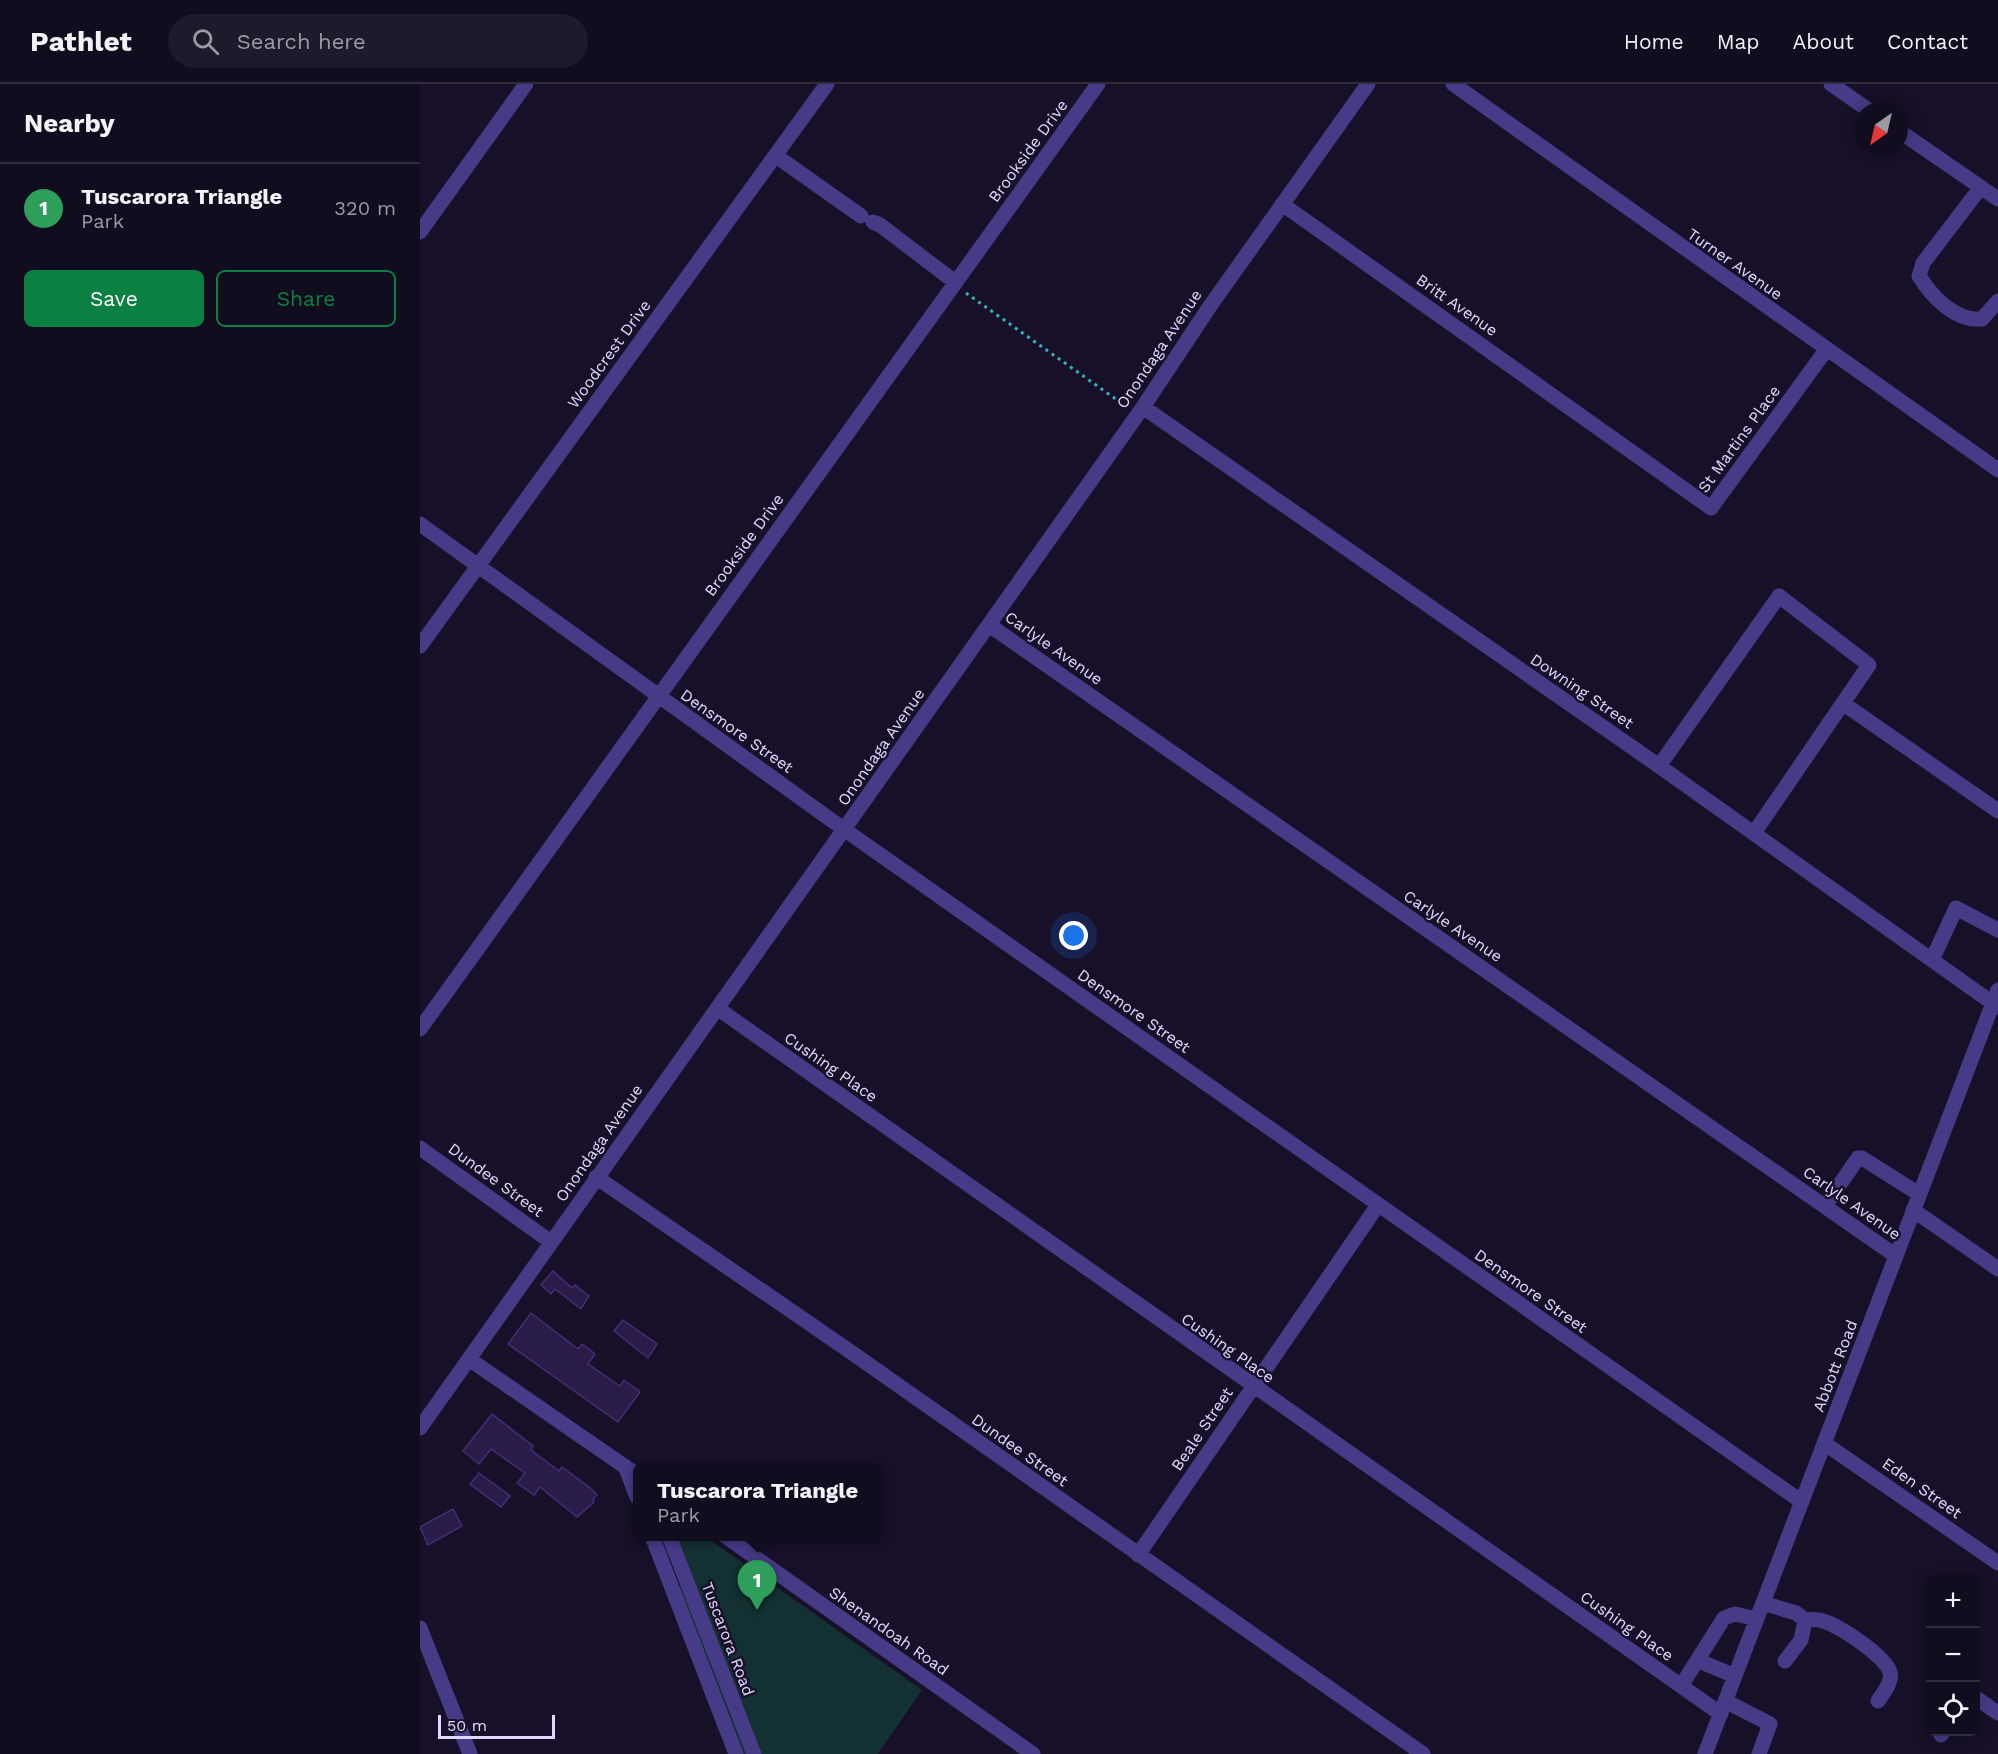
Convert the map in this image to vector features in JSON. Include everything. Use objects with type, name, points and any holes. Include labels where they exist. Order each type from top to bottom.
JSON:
[{"type":"street","points":[[420,232],[526,84]]},
{"type":"street","name":"Woodcrest Drive","points":[[420,646],[827,84]]},
{"type":"street","name":"Brookside Drive","points":[[420,1029],[1098,84]]},
{"type":"street","name":"Onondaga Avenue","points":[[420,1428],[845,830],[1143,406],[1210,306],[1368,84]]},
{"type":"street","name":"Turner Avenue","points":[[1453,84],[1998,470]]},
{"type":"street","points":[[1831,84],[1857,102]]},
{"type":"street","points":[[1908,137],[1998,199]]},
{"type":"street","points":[[776,156],[867,219],[880,225],[955,282]]},
{"type":"street","points":[[1981,187],[1923,263],[1919,276],[1927,289],[1948,308],[1971,320],[1982,319],[1998,301]]},
{"type":"street","name":"Britt Avenue","points":[[1282,204],[1612,436]]},
{"type":"street","name":"St Martins Place","points":[[1612,436],[1711,508],[1826,350]]},
{"type":"street","name":"Downing Street","points":[[1143,406],[1659,766],[1932,960],[1996,1000]]},
{"type":"street","name":"Densmore Street","points":[[420,524],[657,697],[1802,1502]]},
{"type":"street","points":[[1659,766],[1779,596],[1869,665],[1754,833]]},
{"type":"street","name":"Carlyle Avenue","points":[[989,625],[1896,1256]]},
{"type":"street","points":[[1844,704],[1998,811]]},
{"type":"street","points":[[1932,960],[1956,908],[1998,930]]},
{"type":"street","name":"Abbott Road","points":[[1708,1753],[1723,1707],[1919,1194],[1996,1000]]},
{"type":"street","name":"Cushing Place","points":[[717,1008],[1252,1387],[1682,1686],[1723,1707],[1770,1724],[1759,1754]]},
{"type":"street","name":"Dundee Street","points":[[420,1148],[551,1242]]},
{"type":"street","points":[[1825,1206],[1858,1158],[1862,1158],[1919,1194]]},
{"type":"street","name":"Dundee Street","points":[[597,1177],[848,1350],[1423,1754]]},
{"type":"street","name":"Beale Street","points":[[1138,1555],[1378,1205]]},
{"type":"street","points":[[1914,1210],[1998,1269]]},
{"type":"street","points":[[469,1359],[631,1470]]},
{"type":"street","name":"Eden Street","points":[[1824,1443],[1998,1563]]},
{"type":"street","name":"Tuscarora Road","points":[[654,1541],[736,1754]]},
{"type":"street","name":"Tuscarora Road","points":[[671,1541],[754,1754]]},
{"type":"street","name":"Shenandoah Road","points":[[732,1541],[1033,1754]]},
{"type":"street","points":[[1763,1603],[1796,1613],[1805,1620],[1817,1619],[1836,1627],[1867,1647],[1890,1670],[1891,1679],[1878,1701]]},
{"type":"street","points":[[1682,1686],[1716,1630],[1728,1615],[1757,1619]]},
{"type":"street","points":[[1785,1661],[1801,1640],[1805,1620]]},
{"type":"street","points":[[420,1628],[470,1754]]},
{"type":"street","points":[[1699,1661],[1735,1676]]},
{"type":"street","points":[[1980,1701],[1998,1713]]},
{"type":"path","points":[[955,282],[963,291],[1128,408],[1143,406]]},
{"type":"green space","points":[[679,1541],[712,1541],[922,1690],[878,1754],[762,1754]]},
{"type":"green space","points":[[683,1585],[749,1754],[743,1754],[678,1587]]},
{"type":"building","points":[[553,1271],[572,1288],[575,1285],[589,1296],[581,1309],[555,1289],[551,1294],[541,1285]]},
{"type":"building","points":[[531,1313],[578,1349],[582,1344],[595,1354],[588,1364],[620,1386],[624,1380],[640,1392],[618,1422],[508,1344]]},
{"type":"building","points":[[623,1320],[657,1344],[648,1358],[614,1331]]},
{"type":"building","points":[[492,1414],[533,1446],[531,1450],[559,1471],[562,1467],[589,1487],[597,1495],[593,1499],[594,1502],[577,1517],[540,1487],[534,1495],[517,1483],[525,1473],[491,1449],[479,1464],[463,1451]]},
{"type":"building","points":[[479,1473],[510,1496],[501,1507],[470,1484]]},
{"type":"building","points":[[453,1509],[462,1526],[428,1545],[420,1527]]},
{"type":"place","name":"Tuscarora Triangle","points":[[757,1610]]}]
